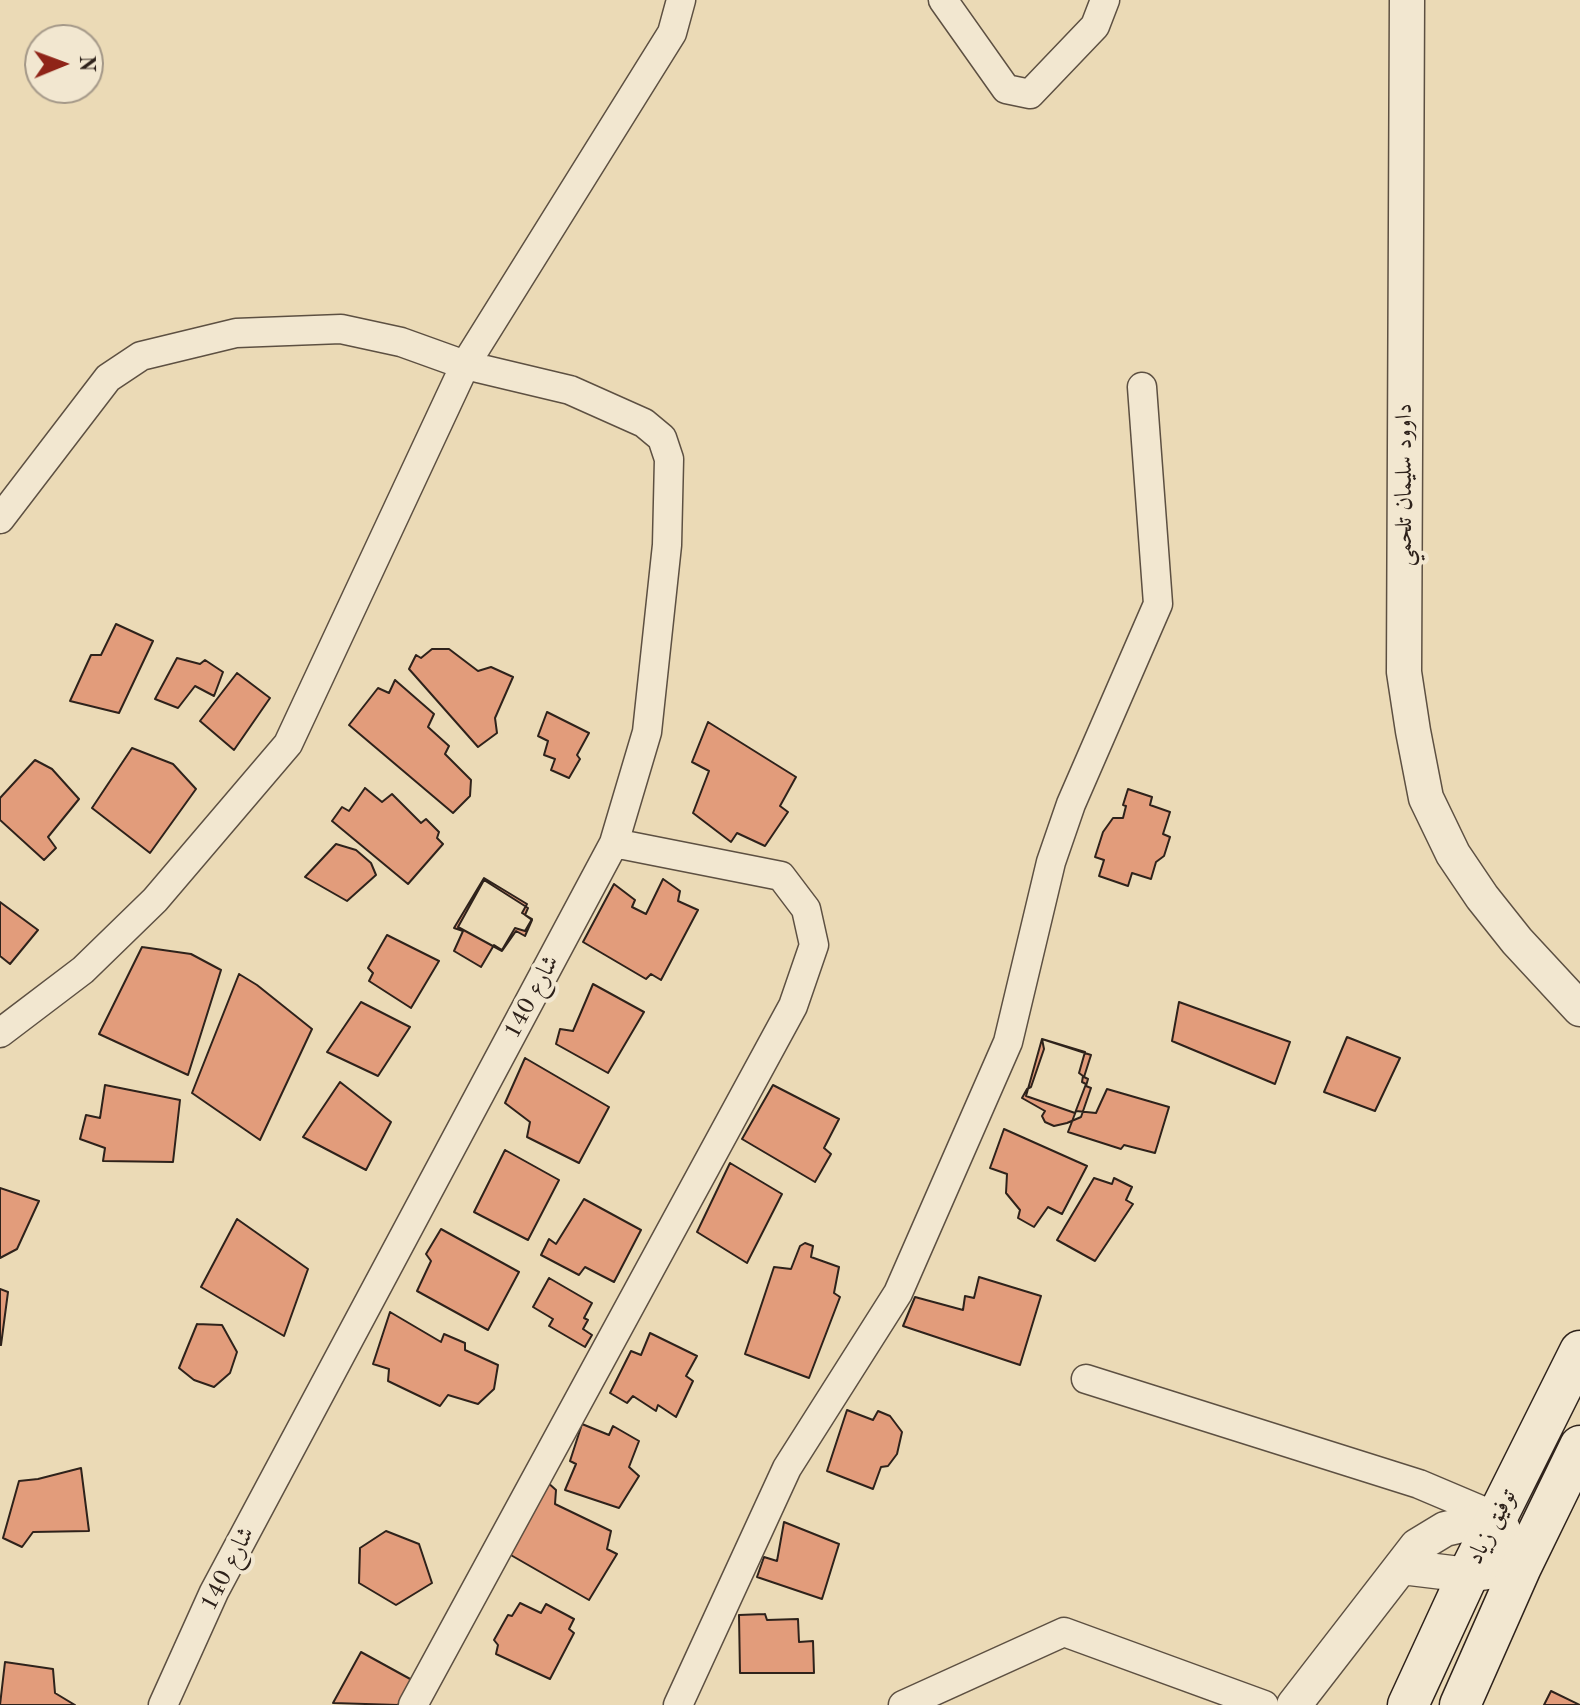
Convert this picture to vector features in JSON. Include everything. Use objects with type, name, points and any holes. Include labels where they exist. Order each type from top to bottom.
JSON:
[{"type":"main road","name":"توفيق زياد","points":[[1408,1705],[1468,1575],[1580,1351]]},
{"type":"main road","name":"توفيق زياد","points":[[1460,1705],[1521,1567],[1580,1446]]},
{"type":"street","points":[[0,1033],[83,970],[155,900],[288,744],[465,365],[672,33],[681,0]]},
{"type":"street","points":[[943,0],[1006,89],[1030,94],[1095,26],[1105,0]]},
{"type":"street","name":"داوود سليمان تلحمي","points":[[1407,0],[1404,672],[1426,798],[1453,854],[1517,941],[1580,1009]]},
{"type":"street","name":"شارع 140","points":[[0,519],[108,378],[141,356],[236,333],[341,329],[401,342],[465,365],[570,390],[644,423],[662,438],[669,459],[667,545],[647,732],[614,843],[214,1592],[163,1705]]},
{"type":"street","points":[[678,1705],[787,1468],[898,1293],[1008,1042],[1056,848],[1071,804],[1158,604],[1142,387]]},
{"type":"street","points":[[413,1705],[793,1006],[814,945],[806,909],[781,876],[614,843]]},
{"type":"street","name":"داوود سليمان تلحمي","points":[[1517,941],[1580,988]]},
{"type":"street","points":[[1086,1379],[1419,1484],[1497,1517],[1521,1567],[1468,1575],[1402,1567]]},
{"type":"street","points":[[1294,1705],[1417,1546],[1445,1529],[1497,1517]]},
{"type":"street","points":[[903,1705],[1064,1632],[1264,1705]]},
{"type":"building","points":[[116,624],[153,641],[119,713],[70,701],[91,655],[101,655]]},
{"type":"building","points":[[432,649],[449,649],[478,671],[491,667],[513,677],[495,718],[497,733],[478,747],[409,669],[416,655],[421,658]]},
{"type":"building","points":[[177,658],[200,664],[205,660],[223,672],[214,696],[195,686],[178,708],[155,699]]},
{"type":"building","points":[[237,673],[270,698],[234,750],[200,721]]},
{"type":"building","points":[[395,680],[434,714],[428,727],[449,746],[445,754],[471,780],[470,796],[453,813],[349,725],[378,688],[389,693]]},
{"type":"building","points":[[547,712],[589,733],[569,778],[551,770],[555,759],[544,755],[548,741],[538,736]]},
{"type":"building","points":[[708,722],[796,777],[780,806],[788,812],[765,846],[737,833],[731,842],[693,813],[709,771],[692,762]]},
{"type":"building","points":[[132,748],[173,764],[196,789],[150,853],[92,808]]},
{"type":"building","points":[[35,760],[52,769],[79,799],[48,837],[56,848],[44,860],[0,820],[0,798]]},
{"type":"building","points":[[365,788],[382,802],[392,794],[421,823],[426,819],[439,832],[437,838],[443,844],[408,884],[332,821],[342,807],[349,811]]},
{"type":"building","points":[[1128,789],[1152,797],[1150,805],[1170,812],[1163,834],[1170,837],[1164,856],[1156,862],[1151,879],[1132,873],[1128,886],[1099,876],[1104,860],[1095,857],[1103,832],[1113,818],[1123,818]]},
{"type":"building","points":[[336,844],[356,850],[371,863],[376,875],[347,901],[305,877]]},
{"type":"building","points":[[484,878],[527,904],[522,913],[532,919],[525,931],[515,928],[502,950],[494,945],[481,967],[454,951],[463,931],[454,928]]},
{"type":"building","points":[[663,879],[680,891],[678,901],[698,910],[661,980],[651,974],[646,979],[583,942],[614,884],[635,900],[632,907],[646,914]]},
{"type":"building","points":[[484,880],[528,908],[525,915],[532,920],[525,936],[516,931],[502,951],[458,927]]},
{"type":"building","points":[[0,902],[38,930],[10,964],[0,956]]},
{"type":"building","points":[[387,935],[439,961],[411,1008],[369,981],[373,973],[368,968]]},
{"type":"building","points":[[142,947],[191,954],[221,970],[188,1075],[99,1034]]},
{"type":"building","points":[[239,974],[312,1029],[260,1140],[192,1093]]},
{"type":"building","points":[[593,984],[644,1012],[608,1073],[556,1044],[560,1029],[573,1031]]},
{"type":"building","points":[[361,1002],[410,1027],[378,1076],[327,1052]]},
{"type":"building","points":[[1179,1002],[1290,1042],[1275,1084],[1172,1041]]},
{"type":"building","points":[[1347,1037],[1400,1058],[1375,1111],[1324,1092]]},
{"type":"building","points":[[1042,1039],[1085,1052],[1079,1073],[1086,1084],[1075,1113],[1026,1096]]},
{"type":"building","points":[[1042,1039],[1091,1055],[1084,1077],[1088,1079],[1086,1086],[1091,1088],[1081,1117],[1054,1126],[1045,1122],[1042,1116],[1045,1111],[1022,1098],[1031,1087],[1044,1049]]},
{"type":"building","points":[[525,1058],[609,1107],[579,1163],[527,1137],[530,1122],[505,1103]]},
{"type":"building","points":[[340,1082],[391,1122],[366,1170],[303,1137]]},
{"type":"building","points":[[105,1085],[180,1100],[173,1162],[103,1161],[105,1148],[80,1139],[86,1115],[100,1118]]},
{"type":"building","points":[[773,1085],[839,1119],[824,1148],[831,1154],[815,1182],[742,1139]]},
{"type":"building","points":[[1107,1089],[1169,1107],[1155,1153],[1124,1145],[1121,1149],[1068,1132],[1076,1111],[1096,1113]]},
{"type":"building","points":[[1004,1129],[1087,1166],[1062,1214],[1048,1207],[1034,1227],[1018,1218],[1020,1210],[1006,1193],[1007,1174],[990,1168]]},
{"type":"building","points":[[505,1150],[559,1180],[528,1240],[474,1212]]},
{"type":"building","points":[[730,1163],[782,1194],[747,1263],[697,1232]]},
{"type":"building","points":[[1094,1178],[1112,1184],[1114,1178],[1132,1187],[1126,1200],[1133,1204],[1095,1261],[1057,1240]]},
{"type":"building","points":[[0,1188],[39,1201],[17,1249],[0,1258]]},
{"type":"building","points":[[584,1199],[641,1230],[614,1282],[585,1267],[579,1275],[541,1255],[549,1239],[556,1244]]},
{"type":"building","points":[[237,1219],[308,1269],[284,1336],[201,1287]]},
{"type":"building","points":[[441,1229],[519,1272],[488,1330],[417,1291],[431,1261],[426,1254]]},
{"type":"building","points":[[805,1243],[813,1246],[811,1257],[839,1267],[834,1293],[840,1297],[809,1378],[745,1354],[774,1267],[791,1269],[800,1246]]},
{"type":"building","points":[[979,1277],[1041,1296],[1020,1365],[903,1326],[915,1297],[963,1310],[965,1296],[974,1298]]},
{"type":"building","points":[[549,1278],[592,1303],[584,1318],[588,1320],[583,1329],[592,1335],[585,1347],[549,1326],[553,1319],[533,1307]]},
{"type":"building","points":[[0,1289],[8,1292],[1,1345],[0,1345]]},
{"type":"building","points":[[390,1312],[441,1342],[444,1334],[465,1343],[465,1350],[498,1365],[494,1389],[478,1404],[448,1395],[440,1406],[388,1381],[389,1369],[373,1364]]},
{"type":"building","points":[[197,1324],[222,1325],[237,1352],[230,1373],[214,1387],[194,1380],[179,1368]]},
{"type":"building","points":[[650,1333],[697,1356],[686,1376],[693,1381],[676,1417],[658,1405],[656,1411],[633,1396],[627,1403],[610,1393],[631,1351],[641,1355]]},
{"type":"building","points":[[847,1410],[873,1420],[878,1411],[890,1416],[902,1432],[897,1454],[888,1466],[881,1467],[873,1489],[827,1471]]},
{"type":"building","points":[[582,1424],[609,1435],[613,1426],[639,1441],[629,1467],[639,1476],[619,1508],[565,1490],[576,1464],[570,1461]]},
{"type":"building","points":[[81,1468],[89,1531],[33,1532],[22,1547],[3,1538],[19,1481]]},
{"type":"building","points":[[546,1481],[556,1490],[555,1504],[611,1531],[607,1549],[617,1554],[589,1600],[509,1554]]},
{"type":"building","points":[[784,1522],[839,1544],[822,1599],[757,1577],[764,1557],[777,1561]]},
{"type":"building","points":[[386,1531],[419,1544],[432,1583],[396,1605],[359,1583],[360,1548]]},
{"type":"building","points":[[520,1603],[541,1613],[546,1604],[574,1619],[569,1629],[574,1633],[550,1679],[496,1654],[498,1645],[494,1640],[508,1615],[512,1616]]},
{"type":"building","points":[[765,1614],[767,1620],[798,1619],[799,1642],[813,1641],[814,1673],[740,1673],[739,1615]]},
{"type":"building","points":[[361,1652],[412,1680],[398,1705],[333,1703]]},
{"type":"building","points":[[5,1662],[53,1669],[55,1693],[75,1705],[0,1705]]},
{"type":"building","points":[[1551,1691],[1580,1705],[1544,1705]]}]
